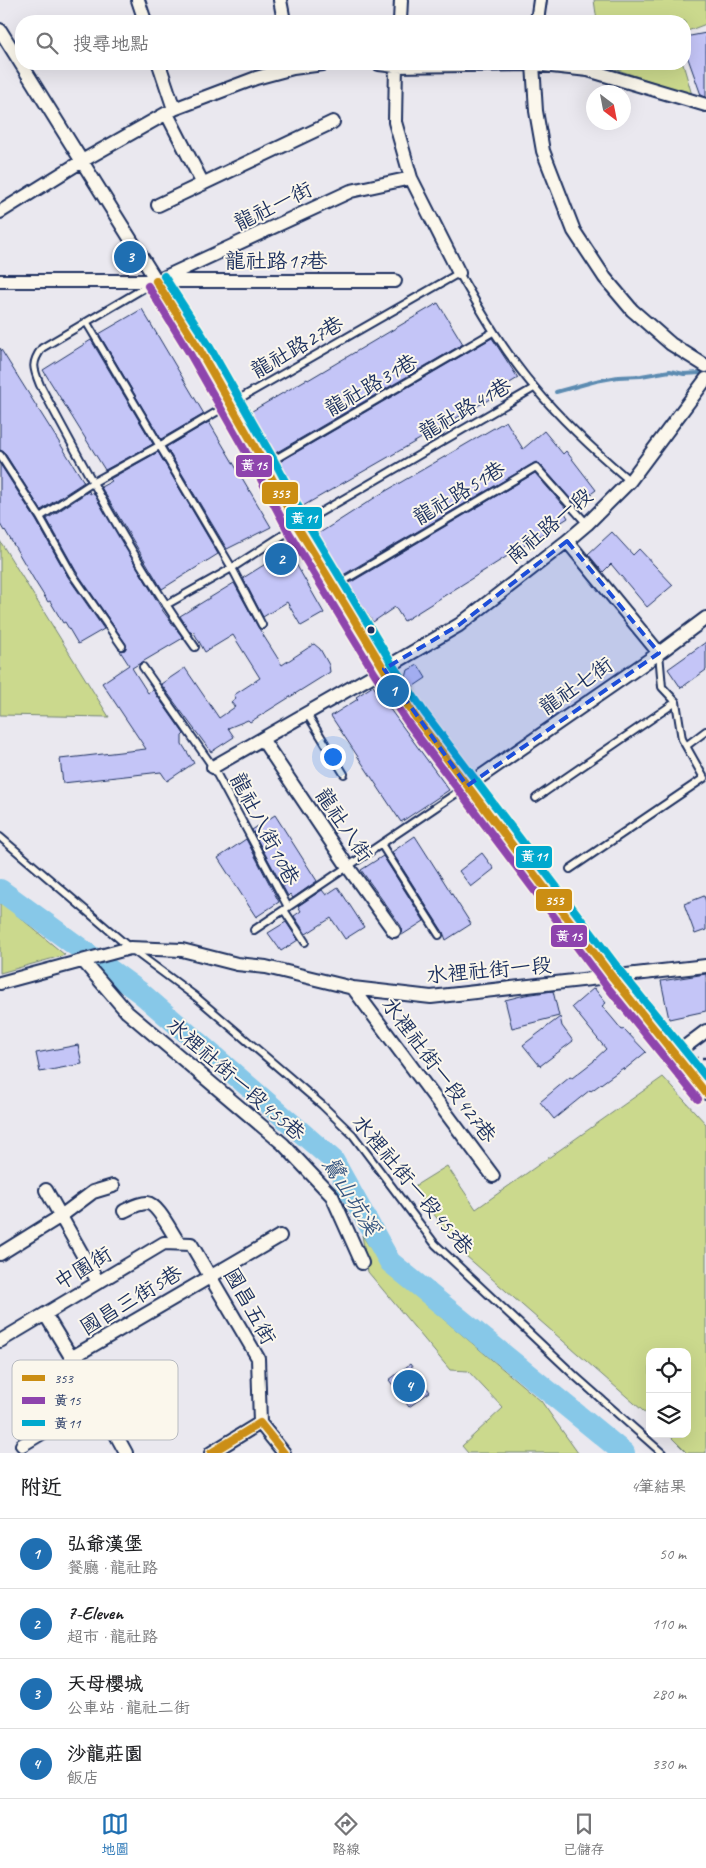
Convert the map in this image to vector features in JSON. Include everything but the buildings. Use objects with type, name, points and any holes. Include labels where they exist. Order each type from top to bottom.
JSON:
[{"type":"street","points":[[138,0],[143,15]]},
{"type":"street","points":[[280,0],[283,15]]},
{"type":"street","points":[[400,15],[401,0]]},
{"type":"street","points":[[539,15],[540,0]]},
{"type":"street","points":[[0,30],[15,54]]},
{"type":"street","points":[[25,70],[199,349],[265,465],[297,526],[333,587],[416,718],[614,978],[706,1093]]},
{"type":"street","points":[[160,70],[171,112],[203,184]]},
{"type":"street","points":[[0,212],[82,162],[171,112],[241,83],[281,70]]},
{"type":"street","points":[[396,70],[396,122],[411,178],[459,273]]},
{"type":"street","points":[[533,70],[536,111],[543,151],[574,231],[605,278],[632,310],[671,344],[706,366]]},
{"type":"street","points":[[588,70],[706,105]]},
{"type":"street","points":[[158,205],[333,122]]},
{"type":"street","name":"龍社一街","points":[[156,280],[232,248],[351,191],[411,178]]},
{"type":"street","name":"龍社路17巷","points":[[0,281],[396,281]]},
{"type":"street","name":"南社路一段","points":[[384,669],[459,624],[587,524],[630,481],[706,379]]},
{"type":"street","points":[[567,540],[659,653]]},
{"type":"street","name":"龍社七街","points":[[467,786],[659,653],[706,618]]},
{"type":"street","points":[[213,766],[384,669]]},
{"type":"street","name":"龍社八街","points":[[262,739],[348,868],[394,931]]},
{"type":"street","name":"水裡社街一段","points":[[84,962],[130,948],[182,950],[237,964],[266,967],[353,988],[431,998],[706,966]]},
{"type":"street","points":[[0,983],[84,962]]},
{"type":"street","name":"水裡社街一段455巷","points":[[84,962],[127,1012],[283,1144],[332,1196],[362,1263]]},
{"type":"street","name":"水裡社街一段427巷","points":[[353,988],[493,1176]]},
{"type":"street","points":[[674,1055],[706,1032]]},
{"type":"street","points":[[0,1254],[61,1216],[93,1192],[112,1186]]},
{"type":"street","points":[[46,1190],[98,1282]]},
{"type":"street","name":"國昌五街","points":[[124,1211],[146,1203],[155,1206],[210,1276],[258,1358],[260,1423]]},
{"type":"street","name":"國昌三街5巷","points":[[71,1358],[280,1236]]},
{"type":"street","name":"中園街","points":[[0,1341],[164,1243],[185,1244]]},
{"type":"street","points":[[45,1314],[71,1358]]},
{"type":"street","points":[[210,1453],[260,1423],[284,1453]]},
{"type":"street","points":[[22,1445],[30,1440]]},
{"type":"street","points":[[119,1440],[126,1453]]},
{"type":"lane","points":[[459,273],[494,332],[534,388]]},
{"type":"lane","name":"龍社路27巷","points":[[40,517],[92,483],[459,273]]},
{"type":"lane","points":[[156,280],[87,323],[42,348],[34,358],[34,368],[40,385],[92,483],[166,605],[195,646]]},
{"type":"lane","points":[[87,323],[232,568],[262,625]]},
{"type":"lane","name":"龍社路31巷","points":[[265,465],[494,332]]},
{"type":"lane","name":"龍社路41巷","points":[[166,605],[232,568],[297,526],[534,388],[595,452],[630,481]]},
{"type":"lane","points":[[0,455],[40,517],[72,574],[122,646]]},
{"type":"lane","name":"龍社路51巷","points":[[333,587],[536,467],[587,524]]},
{"type":"lane","points":[[570,869],[704,778],[682,739],[676,702],[662,687],[659,653]]},
{"type":"lane","name":"龍社八街10巷","points":[[143,666],[213,766],[286,909],[305,942]]},
{"type":"lane","points":[[536,798],[676,702]]},
{"type":"lane","points":[[307,714],[344,774]]},
{"type":"lane","points":[[686,746],[706,731]]},
{"type":"lane","points":[[254,930],[467,786]]},
{"type":"lane","name":"水裡社街一段453巷","points":[[0,837],[130,948],[196,997],[322,1105],[353,1135],[435,1244],[575,1376],[662,1453]]},
{"type":"lane","points":[[381,844],[439,935]]},
{"type":"path","points":[[690,1057],[706,1058]]},
{"type":"highlighted area","points":[[567,541],[659,653],[467,786],[384,669],[459,625]]},
{"type":"green space","points":[[594,0],[706,0],[706,24],[691,30],[691,15],[596,15]]},
{"type":"green space","points":[[618,70],[685,70],[692,95]]},
{"type":"green space","points":[[0,541],[109,717],[0,715]]},
{"type":"green space","points":[[0,901],[65,955],[0,973]]},
{"type":"green space","points":[[663,1077],[706,1124],[706,1453],[687,1453],[672,1438],[691,1438],[691,1348],[646,1348],[646,1414],[466,1256],[413,1187],[447,1166],[476,1209]]},
{"type":"green space","points":[[362,1235],[385,1270],[541,1401],[578,1453],[468,1453],[462,1446],[503,1408],[468,1371],[450,1370],[368,1272]]},
{"type":"waterway","points":[[556,392],[618,377],[641,376],[670,371],[684,374],[700,373]]},
{"type":"waterway","name":"鷺山坑溪","points":[[0,890],[141,993],[333,1160],[390,1262],[624,1453]]},
{"type":"transit line","name":"黃11","points":[[164,276],[208,344],[274,460],[306,521],[392,664],[424,712],[621,972],[706,1077]]},
{"type":"transit line","name":"353","points":[[156,281],[199,349],[265,465],[297,526],[416,718],[613,978],[706,1093]]},
{"type":"transit line","name":"黃15","points":[[148,286],[190,354],[256,470],[288,531],[375,674],[408,723],[605,984],[698,1099]]},
{"type":"transit line","name":"353","points":[[211,1453],[260,1423],[284,1453]]},
{"type":"place","name":"天母櫻城","points":[[130,257]]},
{"type":"place","name":"7-Eleven","points":[[281,559]]},
{"type":"place","name":"弘爺漢堡","points":[[393,691]]},
{"type":"place","name":"沙龍莊園","points":[[409,1386]]}]
